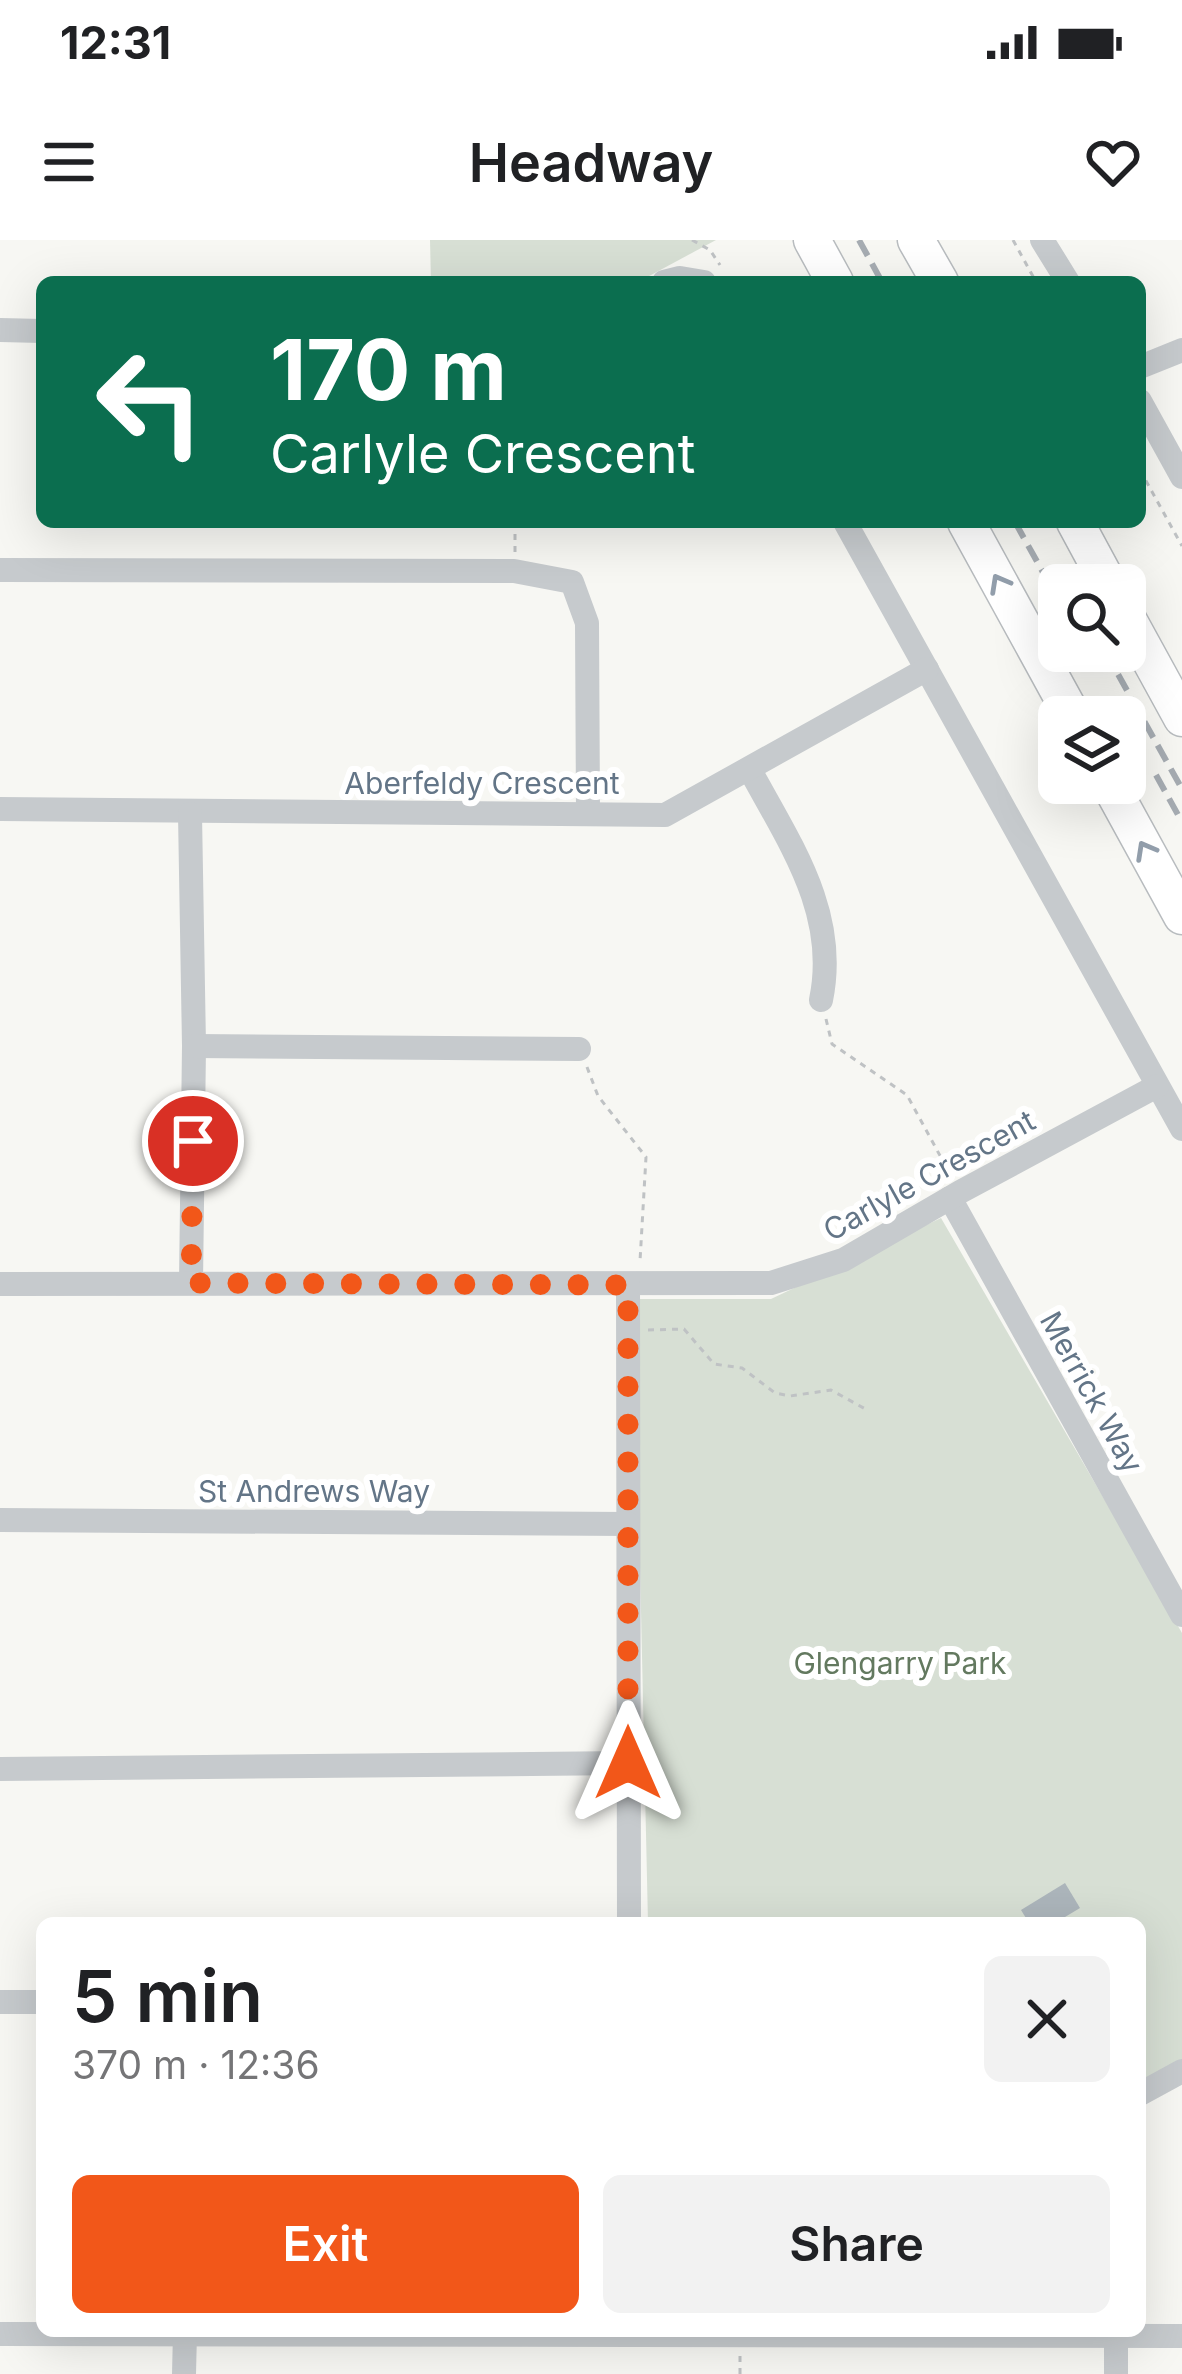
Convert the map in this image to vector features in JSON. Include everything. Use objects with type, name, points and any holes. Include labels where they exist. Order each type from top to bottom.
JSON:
[{"type":"highway","points":[[812,240],[832,276]]},
{"type":"highway","points":[[916,240],[937,276]]},
{"type":"highway","points":[[969,528],[1061,696]]},
{"type":"highway","points":[[1078,528],[1098,564]]},
{"type":"highway","points":[[1146,652],[1182,718]]},
{"type":"highway","points":[[1121,804],[1182,916]]},
{"type":"street","points":[[1042,240],[1064,276]]},
{"type":"street","points":[[0,330],[36,331]]},
{"type":"street","points":[[1146,365],[1182,350]]},
{"type":"street","points":[[1146,412],[1182,477]]},
{"type":"street","points":[[848,528],[1182,1130]]},
{"type":"street","points":[[0,570],[514,571],[572,582],[587,623],[588,812]]},
{"type":"street","name":"Aberfeldy Crescent","points":[[0,809],[665,815],[927,669]]},
{"type":"street","points":[[750,770],[821,911],[827,956],[821,1000]]},
{"type":"street","points":[[190,814],[191,1283]]},
{"type":"street","points":[[194,1046],[579,1049]]},
{"type":"street","name":"Carlyle Crescent","points":[[0,1284],[771,1283],[843,1260],[1157,1086]]},
{"type":"street","name":"Merrick Way","points":[[955,1195],[1182,1616]]},
{"type":"street","points":[[628,1917],[628,1330],[634,1285]]},
{"type":"street","name":"St Andrews Way","points":[[0,1520],[628,1524]]},
{"type":"street","points":[[0,1769],[628,1763]]},
{"type":"street","points":[[0,2002],[36,2002]]},
{"type":"street","points":[[1146,2091],[1182,2071]]},
{"type":"street","points":[[0,2334],[36,2334]]},
{"type":"street","points":[[1146,2336],[1182,2336]]},
{"type":"street","points":[[184,2337],[184,2374]]},
{"type":"street","points":[[1116,2337],[1116,2374]]},
{"type":"path","points":[[692,240],[710,250],[707,276]]},
{"type":"path","points":[[1013,240],[1033,276]]},
{"type":"path","points":[[1146,481],[1182,546]]},
{"type":"path","points":[[514,571],[515,528]]},
{"type":"path","points":[[821,1000],[832,1044],[907,1095],[955,1195]]},
{"type":"path","points":[[579,1049],[598,1096],[646,1157],[634,1285]]},
{"type":"path","points":[[628,1330],[684,1329],[714,1364],[742,1368],[775,1393],[790,1396],[831,1390],[869,1411]]},
{"type":"path","points":[[740,2348],[740,2374]]},
{"type":"green space","points":[[430,240],[716,240],[649,276],[431,276]]},
{"type":"green space","name":"Glengarry Park","points":[[941,1218],[1182,1633],[1182,2063],[1146,2081],[1146,1917],[648,1917],[634,1299],[771,1299]]},
{"type":"building","points":[[1065,1883],[1080,1908],[1065,1917],[1025,1917],[1021,1910]]},
{"type":"railway","points":[[859,240],[879,276]]},
{"type":"railway","points":[[1018,528],[1038,564]]},
{"type":"railway","points":[[1117,672],[1182,789]]},
{"type":"railway","points":[[1156,775],[1182,822]]},
{"type":"route","points":[[193,1141],[191,1283],[628,1285],[628,1763]]}]
